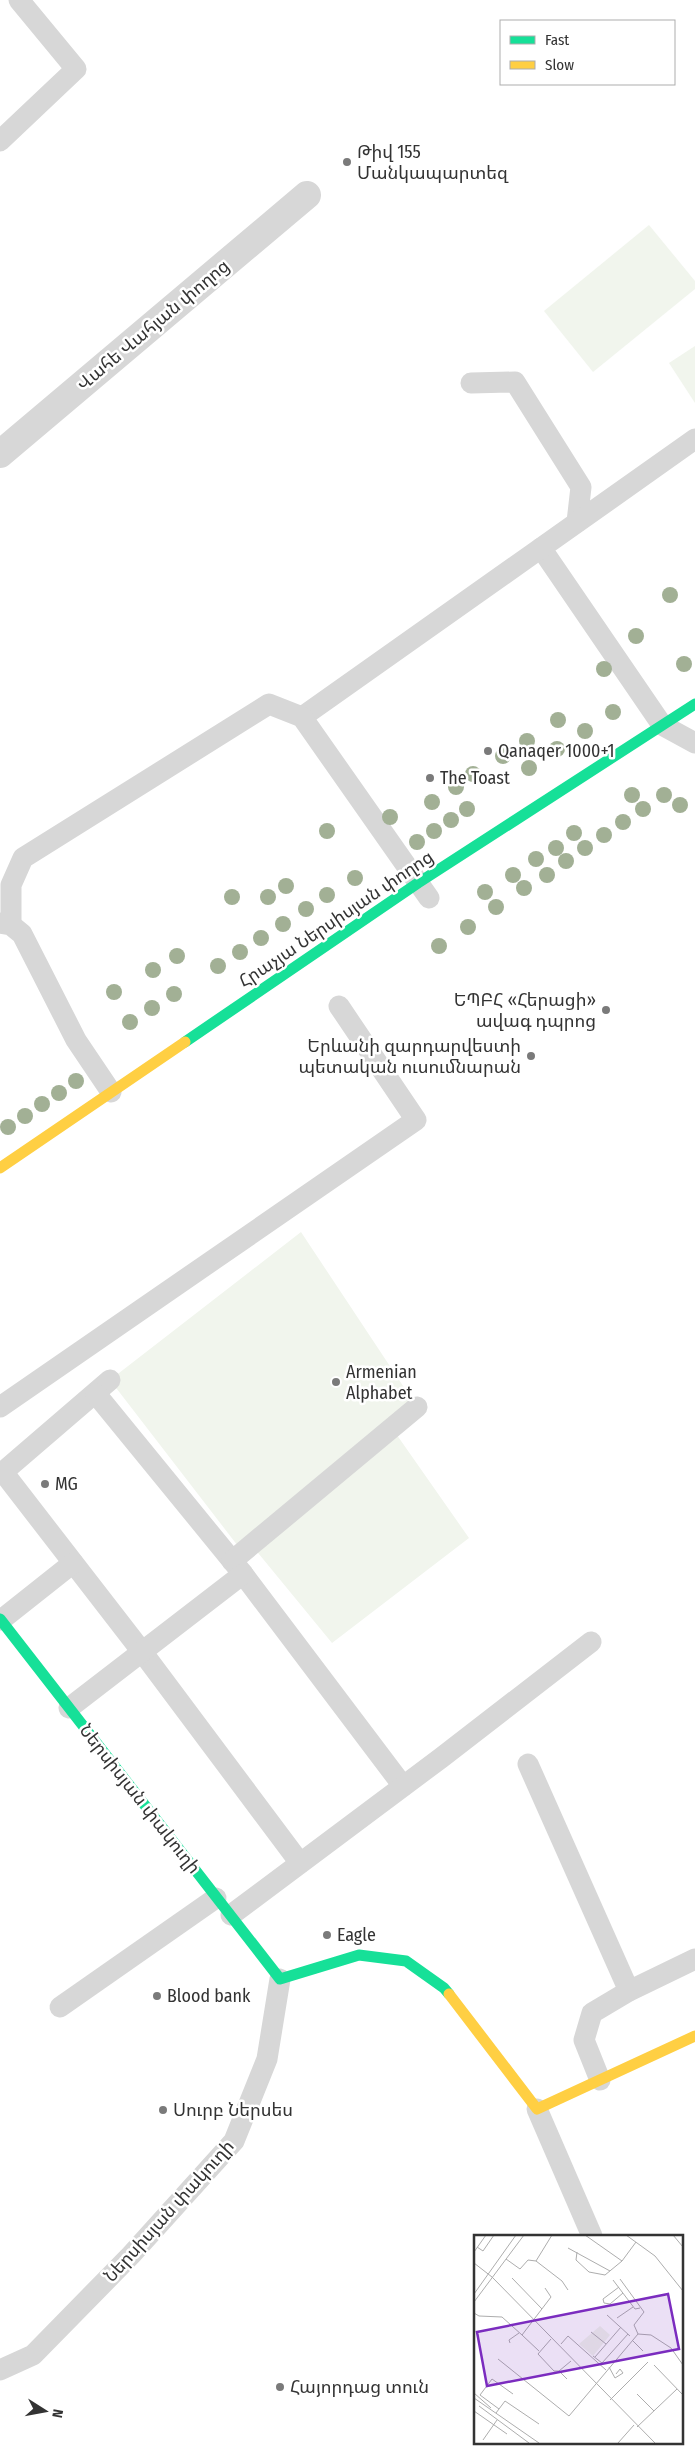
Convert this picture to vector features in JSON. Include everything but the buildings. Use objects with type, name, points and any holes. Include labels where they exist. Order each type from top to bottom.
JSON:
[{"type":"street","name":"Վահե Վահյան փողոց","points":[[0,454],[307,195]]},
{"type":"street","name":"Հրաչյա Ներսիսյան փողոց","points":[[0,1168],[111,1092],[681,734],[695,704]]},
{"type":"street","name":"Ներսիսյան փակուղի","points":[[0,1620],[280,1979]]},
{"type":"street","points":[[280,1979],[359,1955],[406,1961],[444,1988],[537,2109],[695,2036]]},
{"type":"lane","points":[[0,141],[76,69],[19,0]]},
{"type":"lane","points":[[472,383],[515,382],[581,487],[577,522]]},
{"type":"lane","points":[[302,717],[695,438]]},
{"type":"lane","points":[[540,548],[681,734]]},
{"type":"lane","points":[[111,1092],[76,1040],[22,934],[5,924],[11,885],[23,858],[269,704],[302,717],[426,894]]},
{"type":"lane","points":[[0,1407],[416,1120],[339,1006]]},
{"type":"lane","points":[[300,1863],[143,1653],[3,1472],[103,1387],[403,1786]]},
{"type":"lane","points":[[70,1708],[143,1653],[417,1407]]},
{"type":"lane","points":[[0,1620],[73,1563]]},
{"type":"lane","points":[[231,1915],[591,1642]]},
{"type":"lane","points":[[528,1764],[629,1991]]},
{"type":"lane","points":[[60,2007],[216,1898]]},
{"type":"lane","points":[[600,2080],[584,2040],[592,2013],[629,1991],[695,1960]]},
{"type":"lane","name":"Ներսիսյան փակուղի","points":[[0,2370],[33,2355],[132,2255],[234,2141],[267,2059],[280,1979]]},
{"type":"lane","points":[[537,2109],[592,2235]]},
{"type":"shaded area","points":[[649,225],[695,281],[695,289],[593,372],[544,311]]},
{"type":"shaded area","points":[[695,346],[695,403],[669,363]]},
{"type":"shaded area","points":[[301,1232],[417,1407],[392,1428],[469,1538],[332,1643],[250,1543],[241,1550],[110,1380]]},
{"type":"traffic: fast","points":[[185,1042],[418,883],[695,704]]},
{"type":"traffic: fast","points":[[0,1619],[280,1979],[359,1955],[406,1961],[444,1988],[449,1994]]},
{"type":"traffic: slow","points":[[0,1168],[185,1042]]},
{"type":"traffic: slow","points":[[449,1994],[537,2109],[695,2036]]},
{"type":"place","name":"Թիվ 155 Մանկապարտեզ","points":[[347,162]]},
{"type":"place","name":"Qanaqer 1000+1","points":[[488,751]]},
{"type":"place","name":"The Toast","points":[[430,778]]},
{"type":"place","name":"ԵՊԲՀ «Հերացի» ավագ դպրոց","points":[[606,1010]]},
{"type":"place","name":"Երևանի զարդարվեստի պետական ուսումնարան","points":[[531,1056]]},
{"type":"place","name":"Armenian Alphabet","points":[[336,1382]]},
{"type":"place","name":"MG","points":[[45,1484]]},
{"type":"place","name":"Eagle","points":[[327,1935]]},
{"type":"place","name":"Blood bank","points":[[157,1996]]},
{"type":"place","name":"Սուրբ Ներսես","points":[[163,2110]]},
{"type":"place","name":"Հայորդաց տուն","points":[[280,2387]]}]
